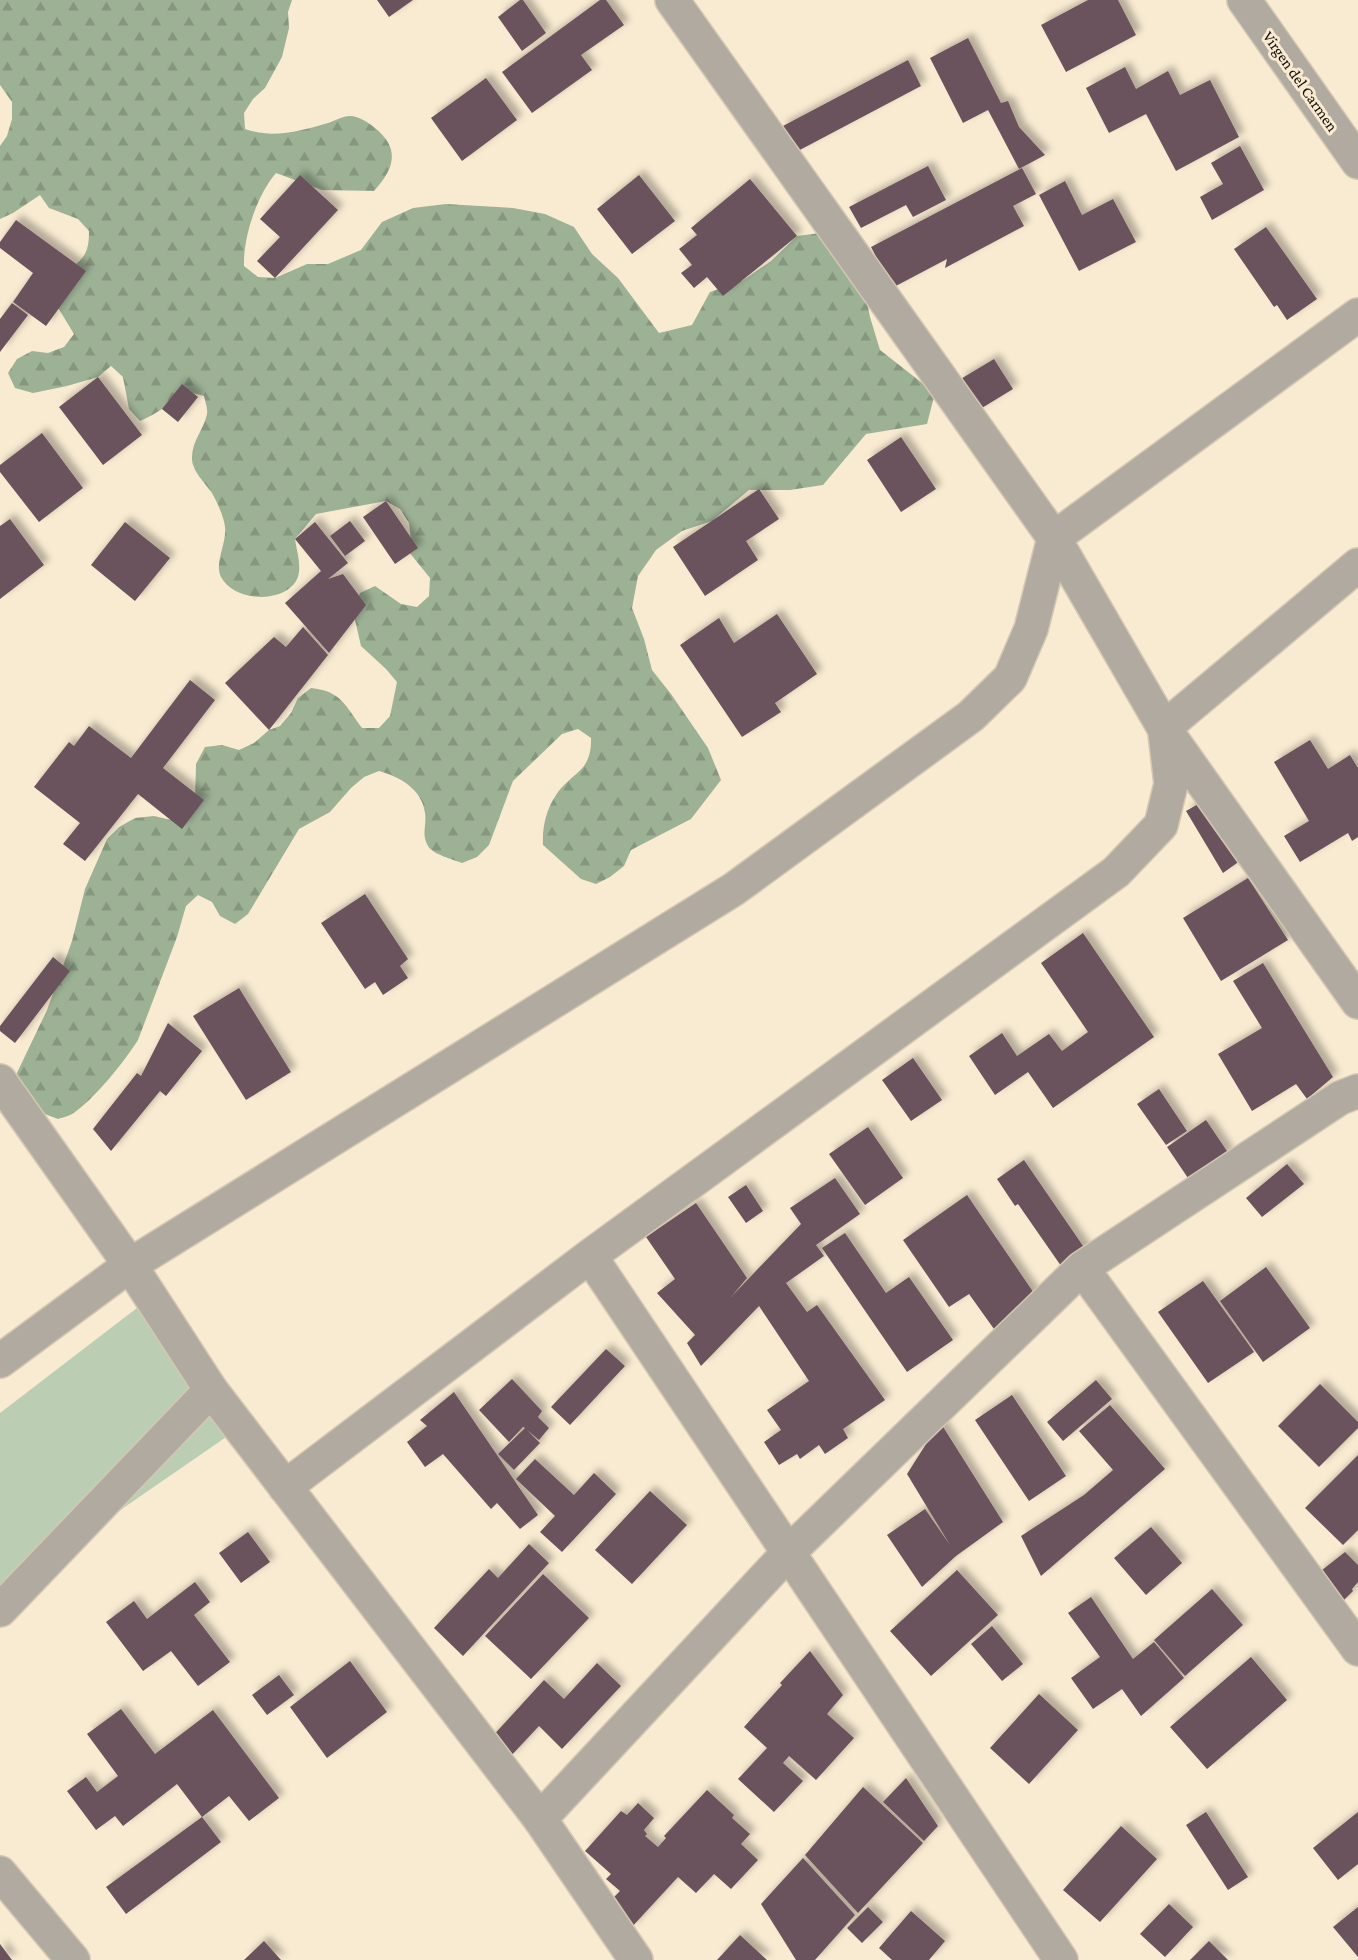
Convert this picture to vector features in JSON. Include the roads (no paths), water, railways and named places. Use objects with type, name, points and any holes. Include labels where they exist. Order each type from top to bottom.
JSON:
[{"type":"street","points":[[672,0],[1054,538],[1164,728],[1358,1002]]},
{"type":"street","name":"Virgen del Carmen","points":[[1244,0],[1358,162]]},
{"type":"street","points":[[0,1361],[130,1265],[734,889],[971,716],[1010,678],[1031,629],[1054,538],[1358,315]]},
{"type":"street","points":[[1164,728],[1358,565]]},
{"type":"street","points":[[285,1487],[590,1256],[1116,872],[1161,825],[1171,784],[1164,728]]},
{"type":"street","points":[[0,1081],[130,1265],[211,1390],[540,1819],[636,1960]]},
{"type":"street","points":[[540,1819],[789,1552],[1082,1268],[1340,1098],[1358,1091]]},
{"type":"street","points":[[590,1256],[1061,1960]]},
{"type":"street","points":[[1082,1268],[1358,1648]]},
{"type":"street","points":[[0,1610],[211,1390]]},
{"type":"street","points":[[0,1873],[73,1960]]}]
